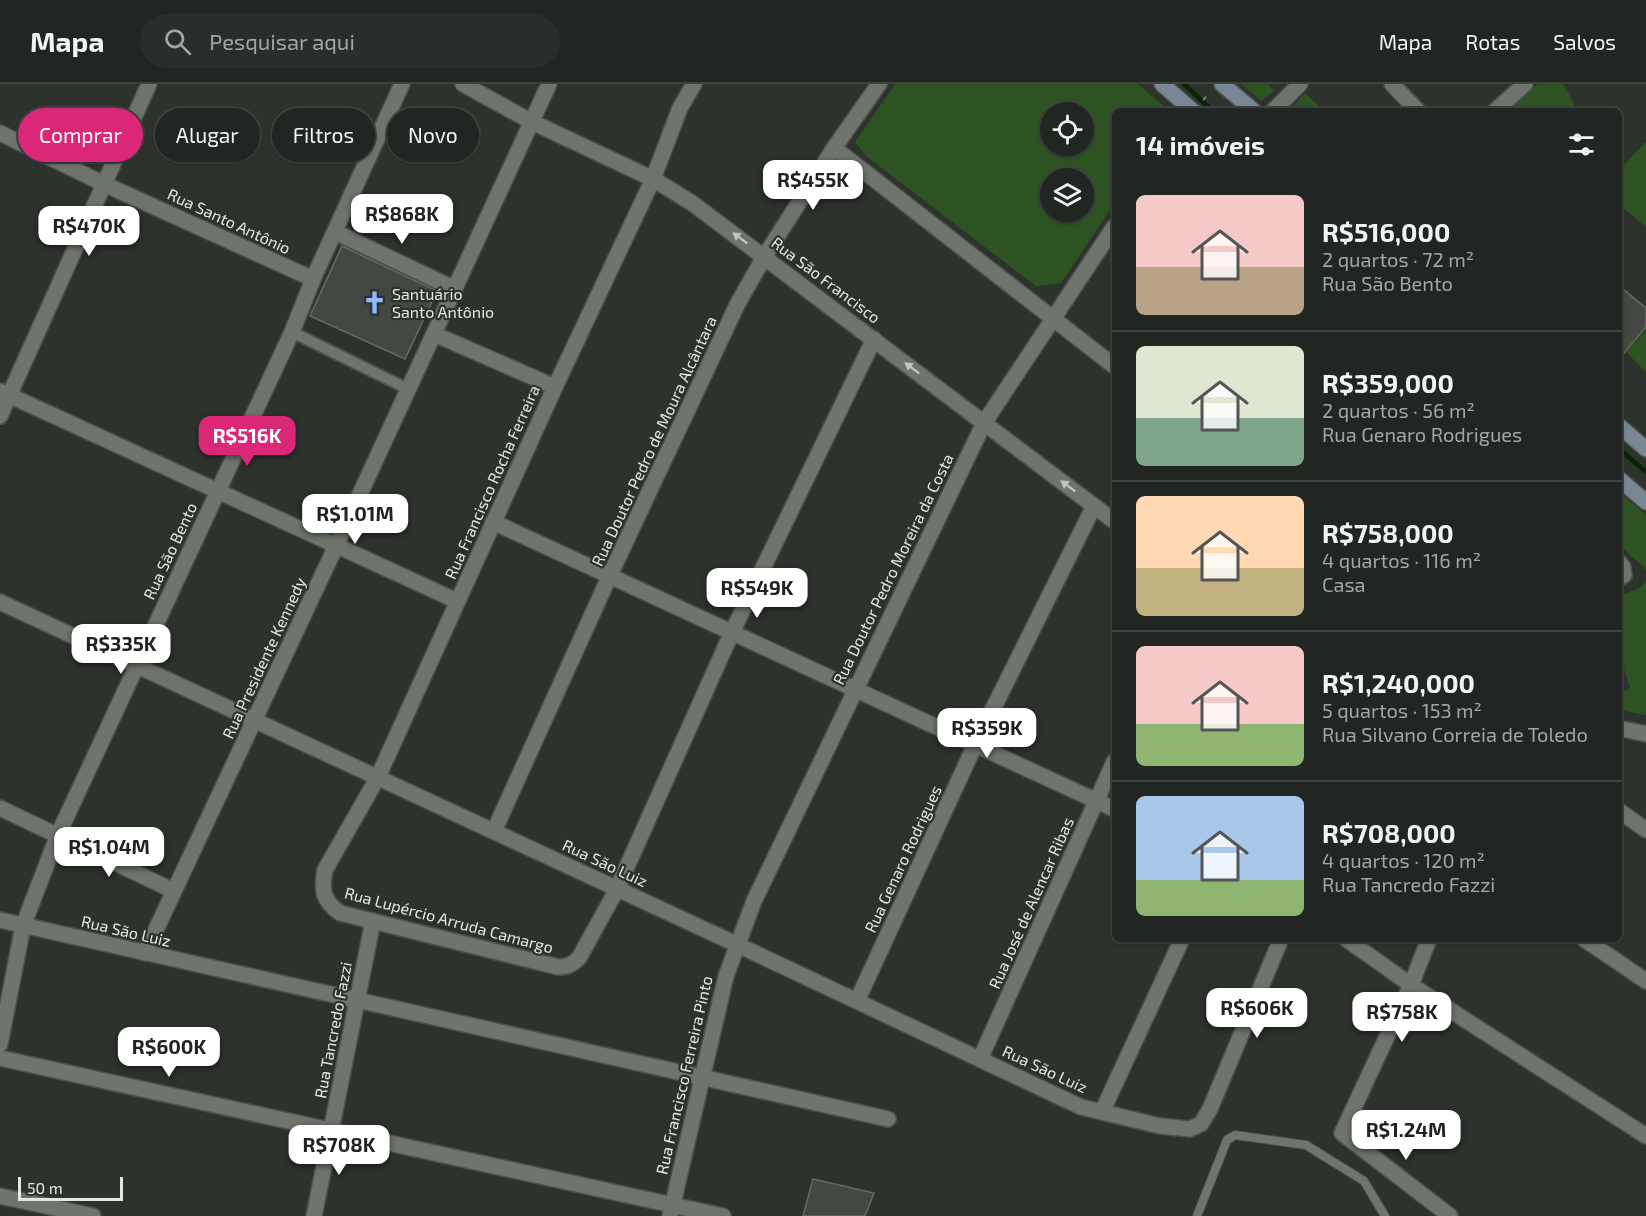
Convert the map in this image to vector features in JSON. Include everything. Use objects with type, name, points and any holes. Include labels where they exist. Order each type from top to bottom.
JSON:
[{"type":"main road","points":[[1162,84],[1195,108]]},
{"type":"main road","points":[[1222,84],[1250,108]]},
{"type":"main road","points":[[1622,428],[1646,449]]},
{"type":"main road","points":[[1622,481],[1646,502]]},
{"type":"street","points":[[0,416],[5,393],[149,84]]},
{"type":"street","name":"Rua São Bento","points":[[0,1044],[23,926],[58,835],[292,332],[402,84]]},
{"type":"street","name":"Rua São Francisco","points":[[463,84],[532,122],[653,179],[692,203],[1112,520]]},
{"type":"street","name":"Rua Presidente Kennedy","points":[[146,953],[549,84]]},
{"type":"street","name":"Rua Francisco Rocha Ferreira","points":[[324,894],[325,870],[378,777],[555,387],[653,179],[680,108],[694,84]]},
{"type":"street","name":"Rua Doutor Pedro de Moura Alcântara","points":[[494,831],[610,575],[737,305],[764,256],[834,148],[879,84]]},
{"type":"street","points":[[1276,108],[1300,84]]},
{"type":"street","points":[[1392,84],[1415,108]]},
{"type":"street","points":[[1498,108],[1525,84]]},
{"type":"street","name":"Rua Santo Antônio","points":[[0,133],[104,184],[314,279]]},
{"type":"street","points":[[834,148],[1112,364]]},
{"type":"street","points":[[335,232],[455,289]]},
{"type":"street","name":"Rua Doutor Pedro Moreira da Costa","points":[[738,945],[754,901],[984,423],[1053,320],[1109,248]]},
{"type":"street","points":[[292,332],[408,389]]},
{"type":"street","points":[[434,334],[555,387]]},
{"type":"street","points":[[617,889],[732,632],[874,339]]},
{"type":"street","points":[[5,393],[457,601]]},
{"type":"street","name":"Rua Genaro Rodrigues","points":[[857,1001],[975,745],[1094,506]]},
{"type":"street","points":[[493,522],[1112,808]]},
{"type":"street","name":"Rua São Luiz","points":[[0,602],[1081,1107],[1160,1126],[1190,1129],[1201,1124],[1210,1109],[1280,942]]},
{"type":"street","points":[[1622,729],[1646,734]]},
{"type":"street","name":"Rua José de Alencar Ribas","points":[[980,1059],[1112,767]]},
{"type":"street","points":[[0,808],[174,891]]},
{"type":"street","points":[[1622,813],[1646,830]]},
{"type":"street","name":"Rua Lupércio Arruda Camargo","points":[[324,894],[329,905],[340,913],[558,967],[566,967],[579,958],[617,889]]},
{"type":"street","name":"Rua São Luiz","points":[[0,920],[888,1119]]},
{"type":"street","name":"Rua Tancredo Fazzi","points":[[314,1216],[373,921]]},
{"type":"street","points":[[1102,1112],[1181,942]]},
{"type":"street","points":[[1350,942],[1411,985],[1646,1136]]},
{"type":"street","points":[[1428,942],[1411,985],[1342,1133],[1450,1216]]},
{"type":"street","points":[[1588,942],[1646,981]]},
{"type":"street","name":"Rua Francisco Ferreira Pinto","points":[[671,1210],[726,976],[738,945]]},
{"type":"street","points":[[0,1058],[331,1130],[671,1210],[723,1216]]},
{"type":"street","points":[[0,1196],[93,1216]]},
{"type":"lane","points":[[1197,1216],[1227,1140],[1235,1135],[1244,1135],[1306,1144],[1364,1181],[1385,1216]]},
{"type":"path","points":[[1195,108],[1209,94]]},
{"type":"green space","points":[[895,84],[1138,84],[1166,108],[1112,108],[1112,207],[1061,283],[1036,286],[866,156],[855,142]]},
{"type":"green space","points":[[1241,84],[1267,84],[1274,91],[1261,101]]},
{"type":"green space","points":[[1538,84],[1563,84],[1576,108],[1507,108]]},
{"type":"green space","points":[[1305,93],[1321,108],[1292,108]]},
{"type":"green space","points":[[1646,142],[1646,227],[1622,207],[1622,167]]},
{"type":"green space","points":[[1646,330],[1646,372],[1626,352]]},
{"type":"green space","points":[[1622,494],[1646,515],[1646,571],[1622,548]]},
{"type":"green space","points":[[1646,581],[1646,715],[1622,711],[1622,692],[1630,688],[1622,663],[1622,595],[1641,587]]},
{"type":"building","name":"Santuário Santo Antônio","points":[[342,246],[437,291],[405,359],[310,316]]},
{"type":"building","points":[[1622,288],[1646,308],[1646,327],[1622,355]]},
{"type":"building","points":[[813,1179],[874,1193],[865,1216],[803,1216]]},
{"type":"waterway","points":[[1184,84],[1210,108]]},
{"type":"waterway","points":[[1622,451],[1646,472]]},
{"type":"place","name":"Santuário Santo Antônio","points":[[374,303]]}]
